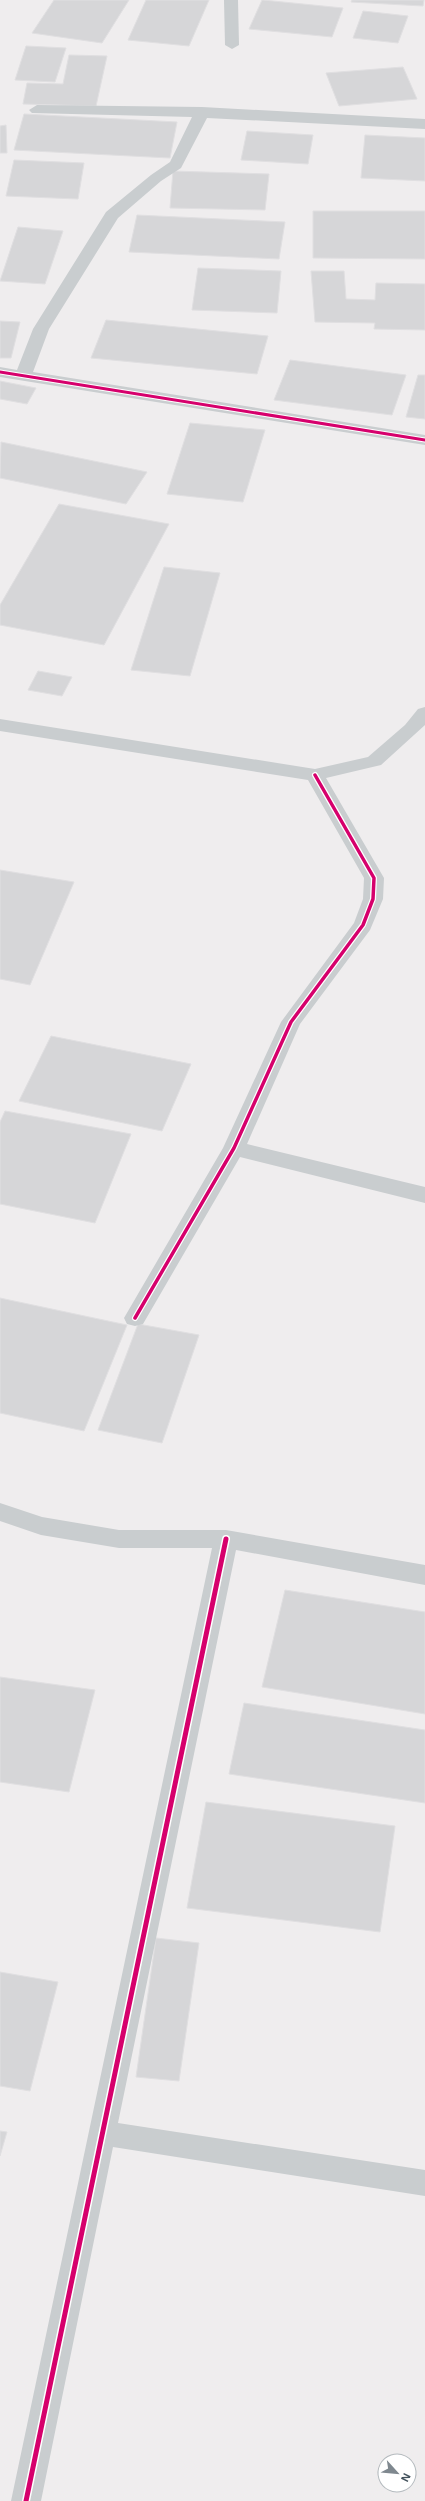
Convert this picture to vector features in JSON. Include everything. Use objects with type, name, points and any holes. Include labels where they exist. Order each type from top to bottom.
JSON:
[{"type":"street","points":[[231,0],[232,45]]},
{"type":"street","points":[[37,110],[202,112],[425,124]]},
{"type":"street","points":[[24,374],[41,328],[112,215],[156,178],[176,165],[202,112]]},
{"type":"street","points":[[0,372],[24,374],[425,440]]},
{"type":"street","points":[[0,724],[315,775],[374,762],[412,729],[425,714]]},
{"type":"street","points":[[135,1318],[234,1148],[291,1022],[363,925],[373,899],[374,878],[315,775]]},
{"type":"street","points":[[234,1148],[425,1195]]},
{"type":"street","points":[[0,1512],[41,1526],[119,1539],[226,1539],[425,1575]]},
{"type":"street","points":[[26,2501],[101,2134],[226,1539]]},
{"type":"street","points":[[101,2134],[425,2183]]},
{"type":"building","points":[[54,0],[129,0],[102,43],[32,33]]},
{"type":"building","points":[[146,0],[209,0],[189,46],[128,40]]},
{"type":"building","points":[[262,0],[343,8],[332,37],[249,29]]},
{"type":"building","points":[[352,0],[424,0],[423,6],[351,2]]},
{"type":"building","points":[[363,11],[408,16],[398,43],[353,38]]},
{"type":"building","points":[[26,46],[66,48],[55,82],[15,80]]},
{"type":"building","points":[[69,55],[107,56],[96,106],[23,104],[27,83],[63,84]]},
{"type":"building","points":[[403,67],[417,99],[339,106],[326,73]]},
{"type":"building","points":[[24,114],[177,122],[170,158],[14,150]]},
{"type":"building","points":[[6,125],[7,153],[0,153],[0,126]]},
{"type":"building","points":[[247,131],[313,135],[308,164],[241,160]]},
{"type":"building","points":[[365,135],[425,138],[425,181],[361,178]]},
{"type":"building","points":[[14,160],[84,163],[78,199],[6,196]]},
{"type":"building","points":[[173,171],[269,174],[265,210],[170,208]]},
{"type":"building","points":[[313,211],[425,211],[425,259],[313,258]]},
{"type":"building","points":[[137,215],[285,222],[279,259],[129,252]]},
{"type":"building","points":[[18,227],[63,231],[45,284],[0,281]]},
{"type":"building","points":[[198,268],[281,271],[277,313],[192,310]]},
{"type":"building","points":[[311,271],[344,271],[346,299],[375,300],[376,283],[425,284],[425,330],[374,329],[375,323],[315,322]]},
{"type":"building","points":[[106,320],[268,336],[257,374],[91,358]]},
{"type":"building","points":[[0,321],[20,322],[11,358],[0,358]]},
{"type":"building","points":[[290,360],[406,375],[392,415],[274,400]]},
{"type":"building","points":[[418,375],[425,375],[425,419],[406,417]]},
{"type":"building","points":[[0,381],[36,388],[27,404],[0,399]]},
{"type":"building","points":[[190,423],[265,430],[243,502],[167,494]]},
{"type":"building","points":[[1,442],[147,472],[126,504],[0,478]]},
{"type":"building","points":[[59,504],[169,524],[104,645],[0,625],[0,605]]},
{"type":"building","points":[[164,567],[220,573],[190,676],[131,670]]},
{"type":"building","points":[[38,671],[72,677],[62,696],[28,690]]},
{"type":"building","points":[[0,870],[74,882],[30,985],[0,979]]},
{"type":"building","points":[[51,1036],[191,1064],[162,1131],[19,1101]]},
{"type":"building","points":[[5,1111],[131,1134],[95,1223],[0,1204],[0,1122]]},
{"type":"building","points":[[0,1298],[127,1325],[84,1431],[0,1413]]},
{"type":"building","points":[[138,1324],[199,1335],[162,1443],[98,1430]]},
{"type":"building","points":[[285,1590],[425,1612],[425,1714],[262,1687]]},
{"type":"building","points":[[0,1677],[95,1690],[69,1792],[0,1782]]},
{"type":"building","points":[[244,1703],[425,1730],[425,1803],[229,1774]]},
{"type":"building","points":[[206,1802],[395,1826],[380,1932],[187,1908]]},
{"type":"building","points":[[156,1938],[199,1943],[179,2081],[136,2077]]},
{"type":"building","points":[[0,1972],[58,1982],[30,2091],[0,2086]]},
{"type":"building","points":[[0,2131],[7,2132],[0,2156]]},
{"type":"cycle path","points":[[0,372],[425,440]]},
{"type":"cycle path","points":[[135,1318],[234,1148],[291,1022],[363,925],[373,899],[374,878],[315,775]]},
{"type":"cycle path","points":[[26,2501],[226,1539]]}]
